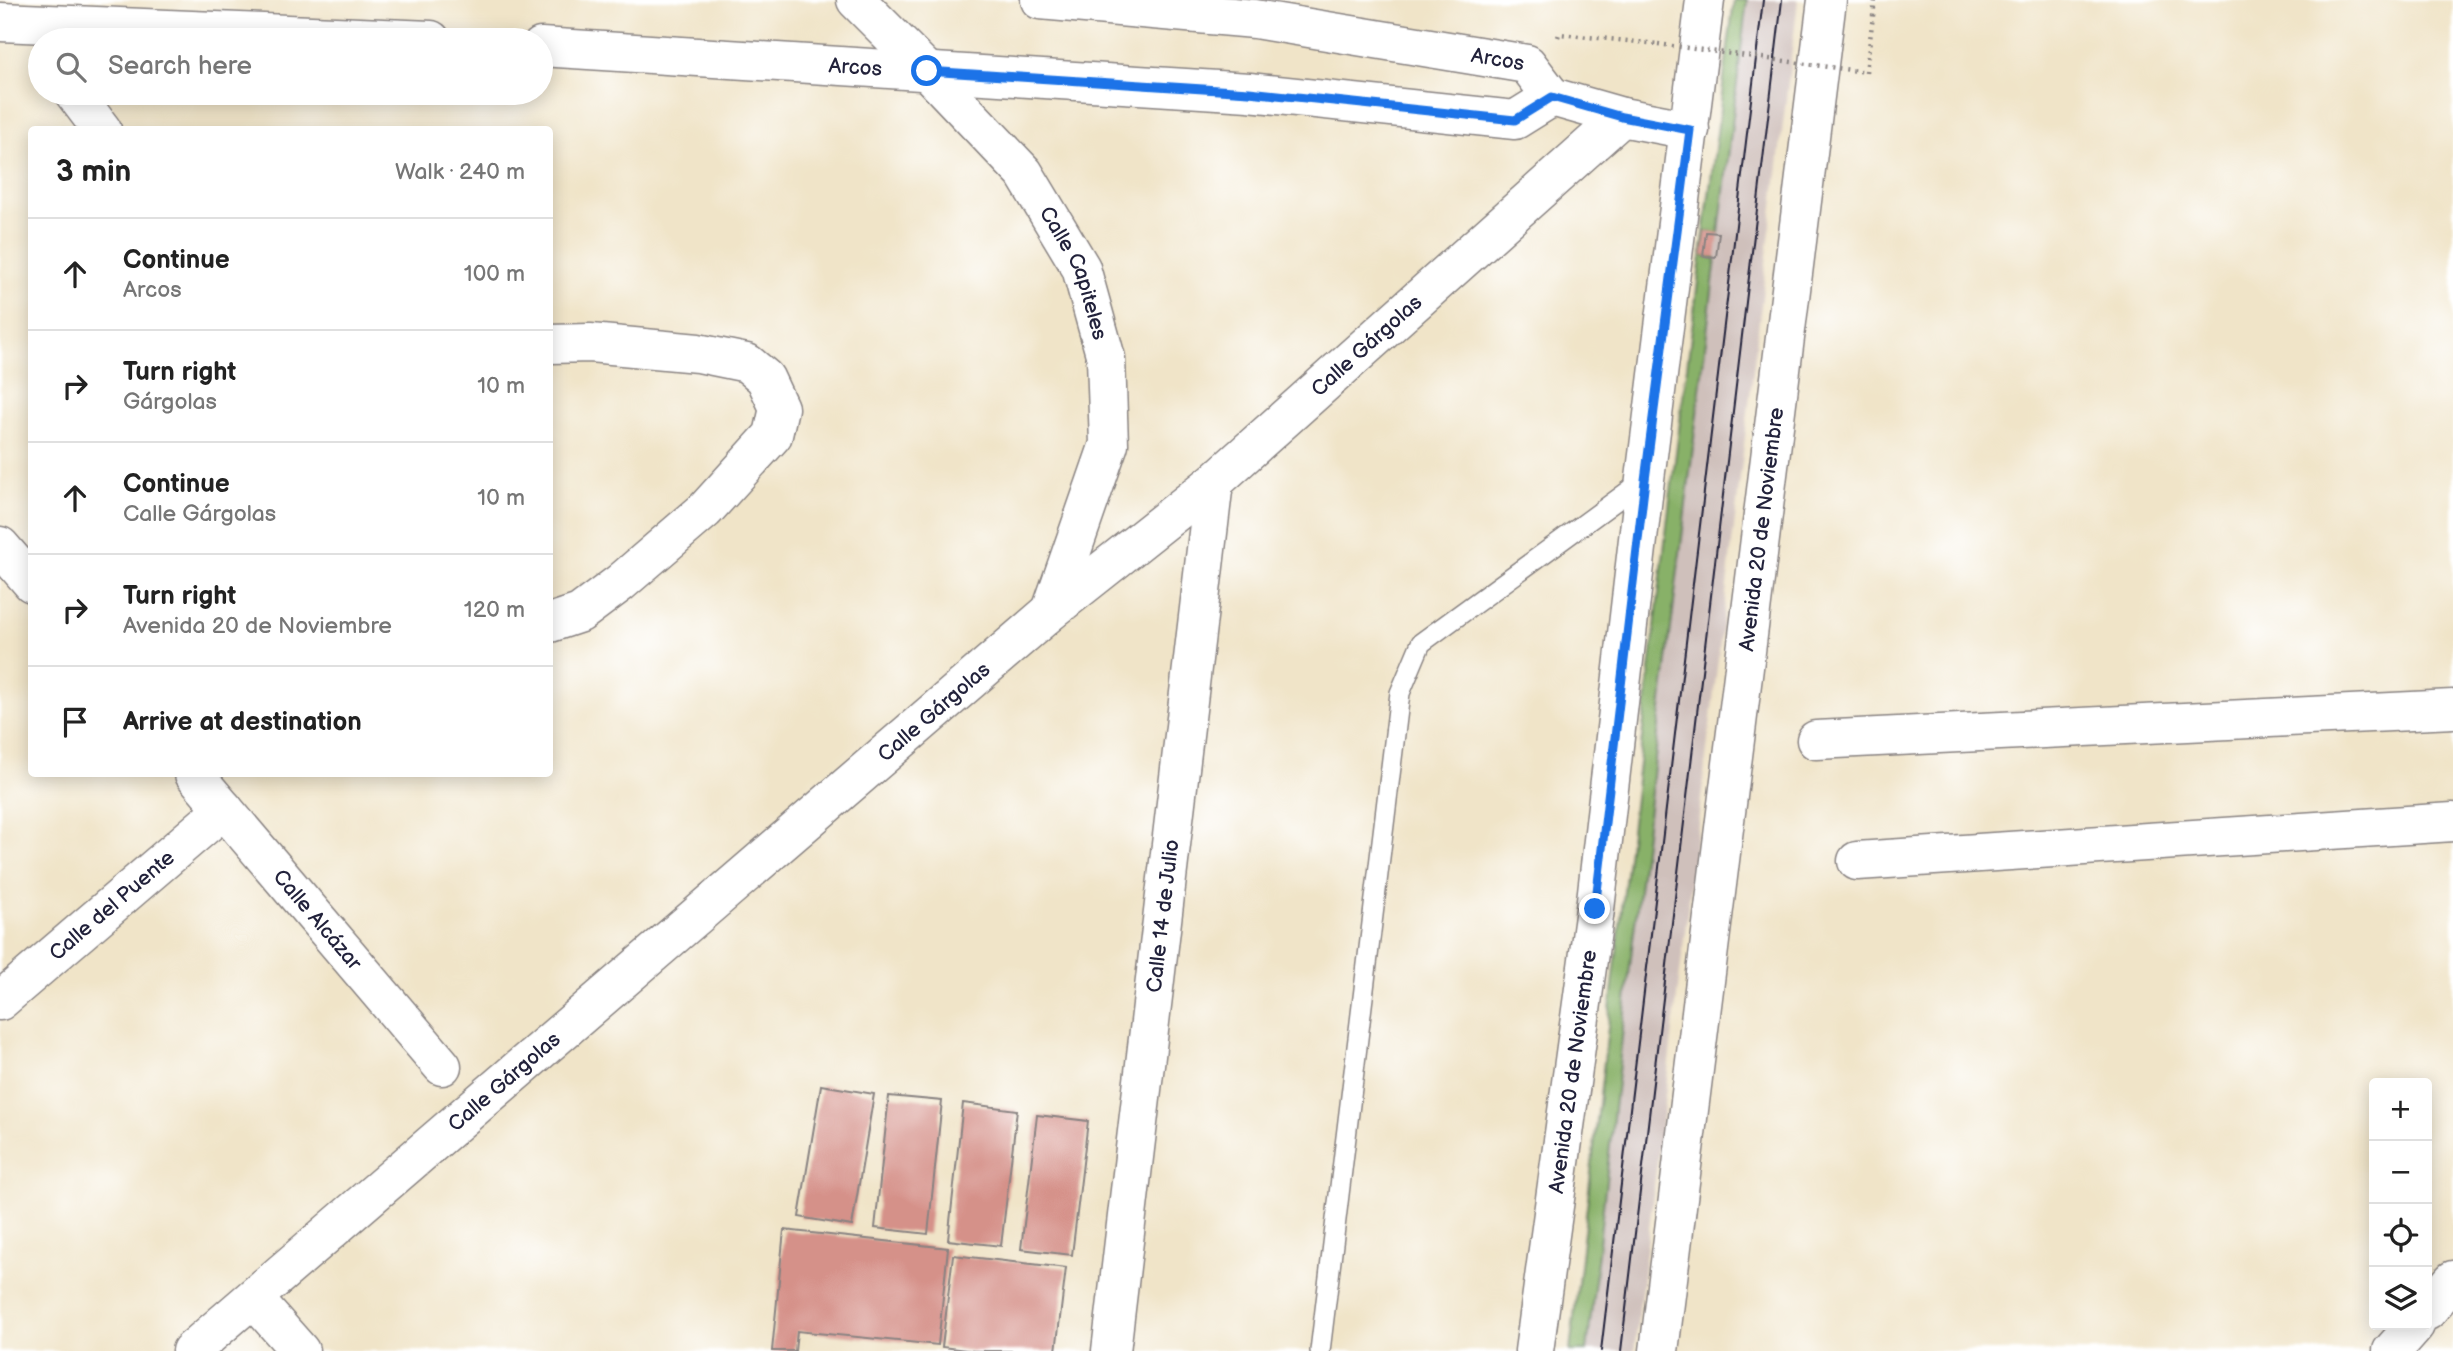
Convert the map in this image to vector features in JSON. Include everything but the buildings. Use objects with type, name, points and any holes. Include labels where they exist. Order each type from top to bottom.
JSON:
[{"type":"street","name":"Calle Capiteles","points":[[856,0],[1024,173],[1082,268],[1106,358],[1109,444],[1051,611]]},
{"type":"street","name":"Arcos","points":[[553,48],[1249,92],[1515,120],[1552,97],[1527,64],[1256,10],[1040,0]]},
{"type":"street","name":"Avenida 20 de Noviembre","points":[[1534,1351],[1595,909],[1705,0]]},
{"type":"street","name":"Avenida 20 de Noviembre","points":[[1659,1351],[1827,0]]},
{"type":"street","points":[[20,23],[141,28]]},
{"type":"street","points":[[1552,97],[1622,117],[1690,130]]},
{"type":"street","points":[[83,105],[99,126]]},
{"type":"street","name":"Calle Gárgolas","points":[[191,1351],[1051,611],[1213,482],[1622,117]]},
{"type":"street","points":[[553,344],[617,345],[698,353],[747,363],[765,378],[779,408],[773,435],[705,510],[620,583],[580,613],[553,622]]},
{"type":"street","name":"Calle 14 de Julio","points":[[1111,1351],[1213,482]]},
{"type":"street","points":[[0,546],[28,578]]},
{"type":"street","points":[[1816,740],[2453,709]]},
{"type":"street","name":"Calle Alcázar","points":[[197,777],[442,1066]]},
{"type":"street","name":"Calle del Puente","points":[[0,1001],[225,810]]},
{"type":"street","points":[[1857,861],[2453,822]]},
{"type":"street","points":[[2432,1305],[2453,1280]]},
{"type":"street","points":[[254,1299],[300,1351]]},
{"type":"street","points":[[2392,1351],[2410,1330]]},
{"type":"lane","points":[[1320,1351],[1400,693],[1421,643],[1645,480]]},
{"type":"path","points":[[1559,34],[1658,44],[1866,72],[1875,0]]},
{"type":"shaded area","points":[[1747,0],[1798,0],[1634,1351],[1587,1351],[1632,948]]},
{"type":"green space","points":[[1734,0],[1747,0],[1719,233],[1706,232],[1703,256],[1716,258],[1632,948],[1587,1351],[1570,1351],[1670,499]]},
{"type":"tram line","points":[[1601,1351],[1763,0]]},
{"type":"tram line","points":[[1621,1351],[1782,0]]},
{"type":"route","points":[[927,71],[1249,92],[1515,120],[1552,97],[1622,117],[1690,130],[1645,480],[1595,909]]}]
